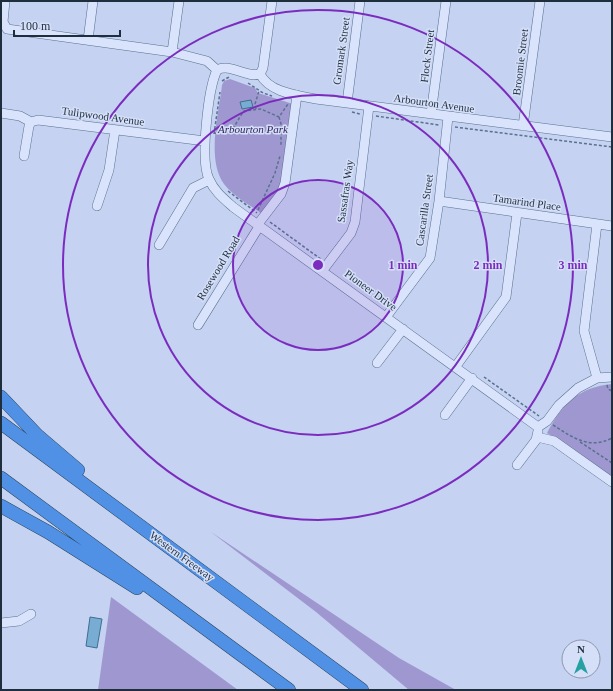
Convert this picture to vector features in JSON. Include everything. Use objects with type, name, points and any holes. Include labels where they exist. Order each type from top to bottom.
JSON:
[{"type":"highway","points":[[1,397],[37,435],[97,486],[245,603]]},
{"type":"highway","name":"Western Freeway","points":[[1,423],[362,690]]},
{"type":"highway","points":[[1,478],[289,690]]},
{"type":"highway","points":[[1,506],[48,532],[232,647]]},
{"type":"street","points":[[5,1],[3,31],[88,40],[172,52],[207,61],[217,70],[225,68],[248,74],[260,74],[263,68],[272,1]]},
{"type":"street","points":[[88,40],[93,1]]},
{"type":"street","points":[[172,52],[179,1]]},
{"type":"street","name":"Gromark Street","points":[[347,103],[360,1]]},
{"type":"street","name":"Flock Street","points":[[431,114],[446,1]]},
{"type":"street","name":"Broomie Street","points":[[523,126],[540,1]]},
{"type":"street","name":"Pioneer Drive","points":[[217,70],[213,84],[210,137],[205,167],[209,180],[222,198],[258,219],[326,267],[386,317],[456,366],[475,376],[538,427]]},
{"type":"street","name":"Arbourton Avenue","points":[[260,74],[270,86],[297,95],[448,117],[612,137]]},
{"type":"street","name":"Rosewood Road","points":[[198,325],[258,219],[281,194],[285,183],[297,95]]},
{"type":"street","name":"Sassafras Way","points":[[326,267],[350,233],[355,222],[369,106]]},
{"type":"street","points":[[1,113],[20,116],[31,122],[28,130],[24,156]]},
{"type":"street","name":"Cascarilla Street","points":[[386,317],[430,258],[439,201],[448,117]]},
{"type":"street","name":"Tulipwood Avenue","points":[[31,122],[43,120],[115,130],[210,137]]},
{"type":"street","points":[[97,206],[109,170],[115,130]]},
{"type":"street","points":[[159,245],[193,188],[209,180]]},
{"type":"street","name":"Tamarind Place","points":[[439,201],[612,226]]},
{"type":"street","points":[[456,366],[506,297],[517,213]]},
{"type":"street","points":[[597,224],[584,331],[597,378]]},
{"type":"street","points":[[377,364],[403,329]]},
{"type":"street","points":[[445,415],[475,376]]},
{"type":"street","points":[[517,465],[537,437],[538,427],[547,421],[559,405],[578,388],[597,378],[612,377]]},
{"type":"street","points":[[537,437],[554,441],[612,482]]},
{"type":"street","points":[[1,623],[19,621],[31,614]]},
{"type":"path","points":[[234,78],[228,77],[222,81],[210,137],[227,133],[238,123],[244,111],[256,109],[279,117],[282,124],[281,148]]},
{"type":"path","points":[[256,109],[255,104],[259,90]]},
{"type":"path","points":[[279,117],[289,101]]},
{"type":"path","points":[[258,219],[281,152]]},
{"type":"path","points":[[226,189],[258,219],[326,267]]},
{"type":"path","points":[[475,376],[612,463]]},
{"type":"path","points":[[579,441],[599,444],[612,438]]},
{"type":"green space","name":"Arbourton Park","points":[[230,79],[255,88],[258,93],[293,104],[282,186],[262,214],[237,196],[224,184],[219,174],[216,162],[215,136],[222,85],[224,81]]},
{"type":"green space","points":[[612,384],[612,476],[547,433],[565,406],[573,399],[590,389]]},
{"type":"green space","points":[[211,532],[399,658],[456,690],[409,690],[316,612]]},
{"type":"green space","points":[[111,597],[238,690],[98,690]]},
{"type":"building","points":[[251,100],[253,107],[242,109],[240,102]]},
{"type":"building","points":[[90,617],[102,619],[97,648],[86,646]]}]
